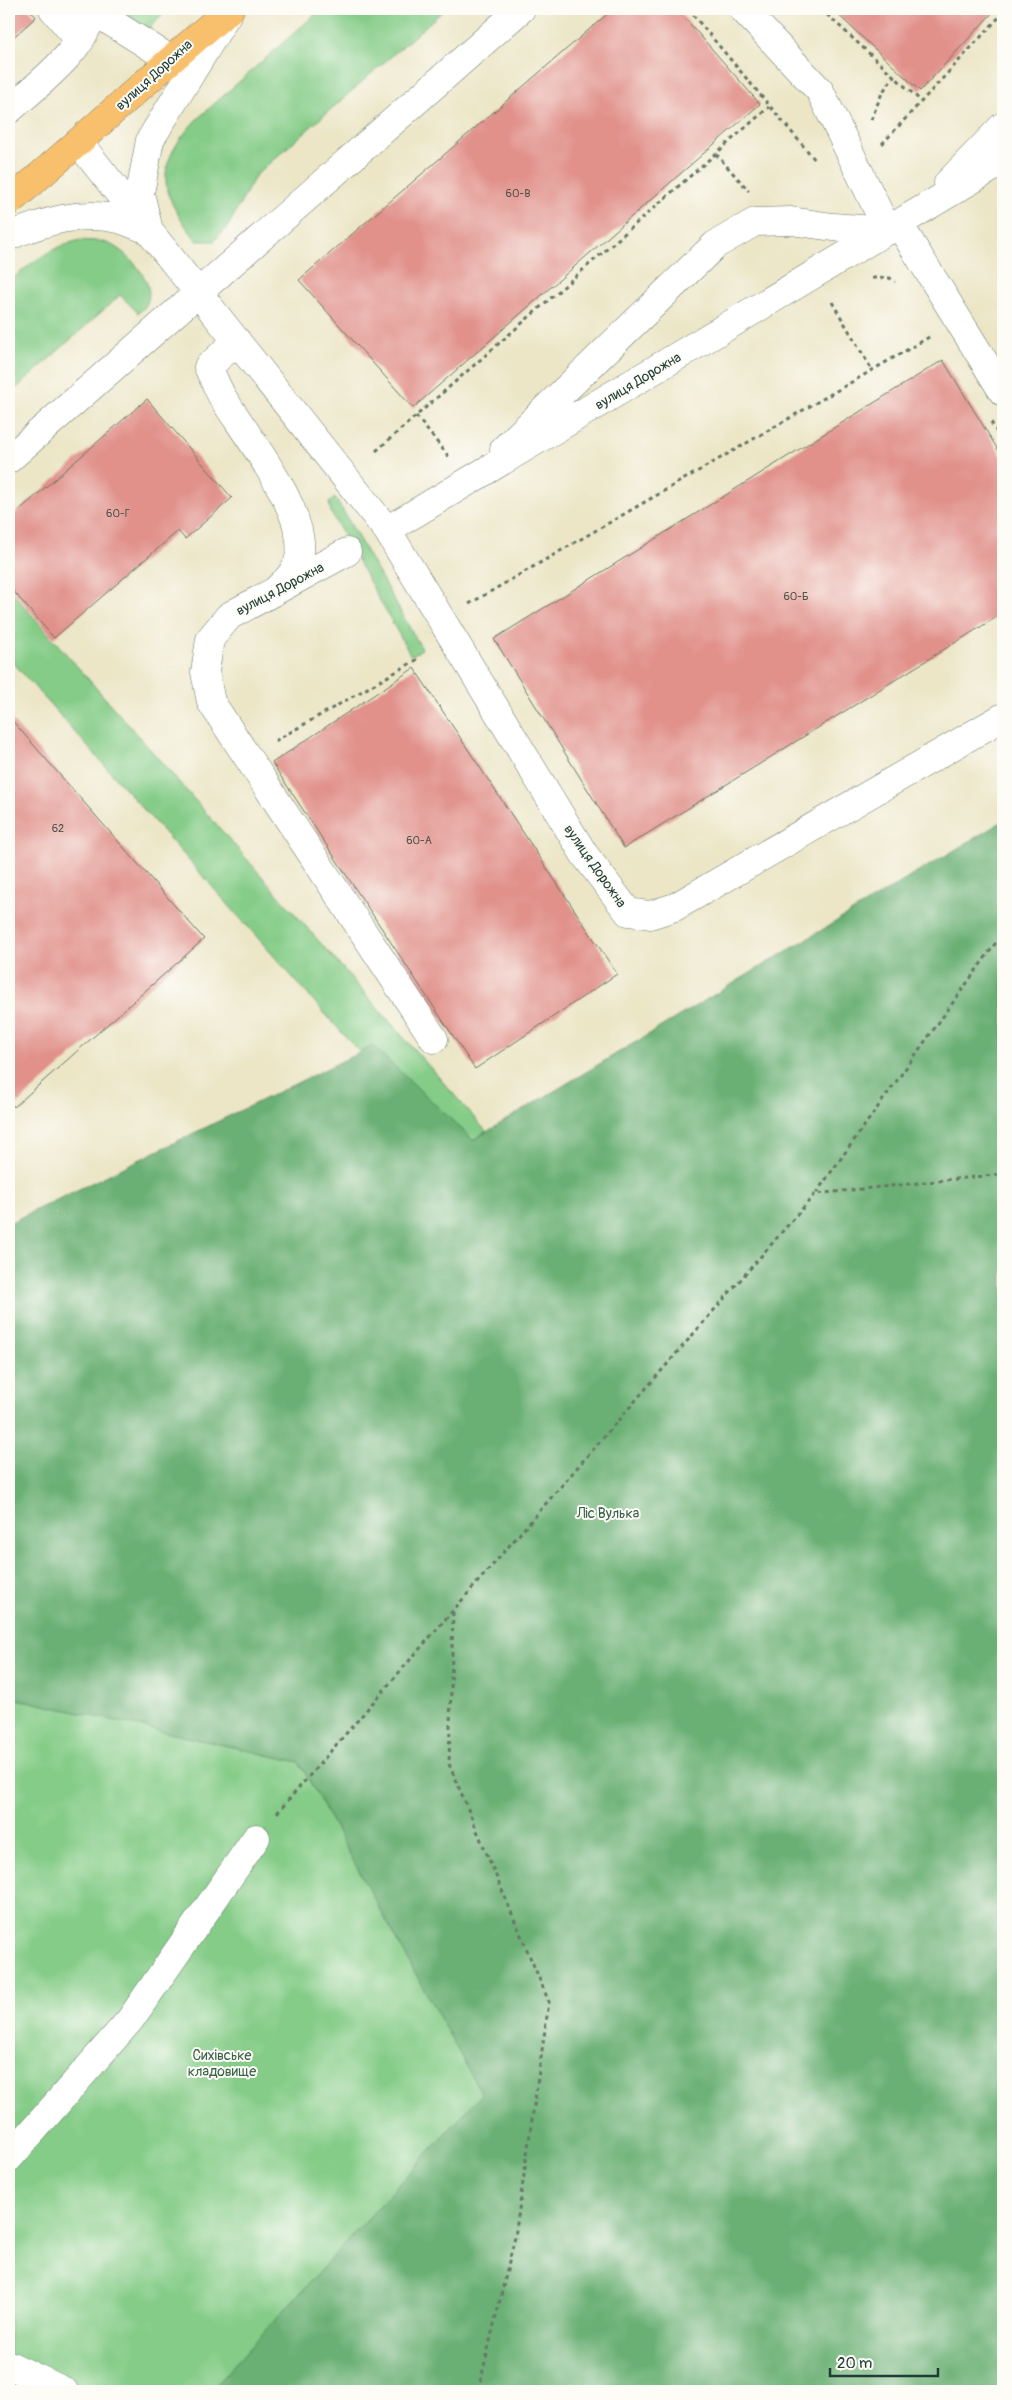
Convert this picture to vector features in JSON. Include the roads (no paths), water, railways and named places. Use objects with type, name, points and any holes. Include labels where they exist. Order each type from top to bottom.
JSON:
[{"type":"main road","name":"вулиця Дорожна","points":[[9,202],[79,143],[170,59],[230,9]]},
{"type":"lane","points":[[53,9],[80,41]]},
{"type":"lane","points":[[149,230],[140,194],[150,140],[230,9]]},
{"type":"lane","points":[[9,460],[521,9]]},
{"type":"lane","points":[[743,9],[820,91],[903,222],[1003,392]]},
{"type":"lane","points":[[9,110],[63,61],[80,41],[91,10],[170,59]]},
{"type":"lane","points":[[903,222],[1003,126]]},
{"type":"lane","name":"вулиця Дорожна","points":[[79,143],[387,530],[584,854],[628,912],[650,915],[675,907],[1003,717]]},
{"type":"lane","points":[[475,478],[557,396],[715,246],[747,226],[755,222],[790,221],[833,227],[903,222],[1003,161]]},
{"type":"lane","points":[[9,236],[42,223],[69,216],[119,219],[149,230]]},
{"type":"lane","name":"вулиця Дорожна","points":[[387,530],[903,222]]},
{"type":"lane","points":[[237,341],[208,367],[222,396],[278,482],[295,517],[300,553],[291,577],[272,594]]},
{"type":"lane","name":"вулиця Дорожна","points":[[347,552],[229,616],[210,639],[205,672],[211,702],[434,1039]]},
{"type":"lane","points":[[9,2158],[130,2020],[256,1838]]},
{"type":"lane","points":[[9,2365],[64,2391]]},
{"type":"park label","name":"Ліс Вулька","points":[[608,1513]]},
{"type":"park label","name":"Сихівське кладовище","points":[[222,2064]]}]
